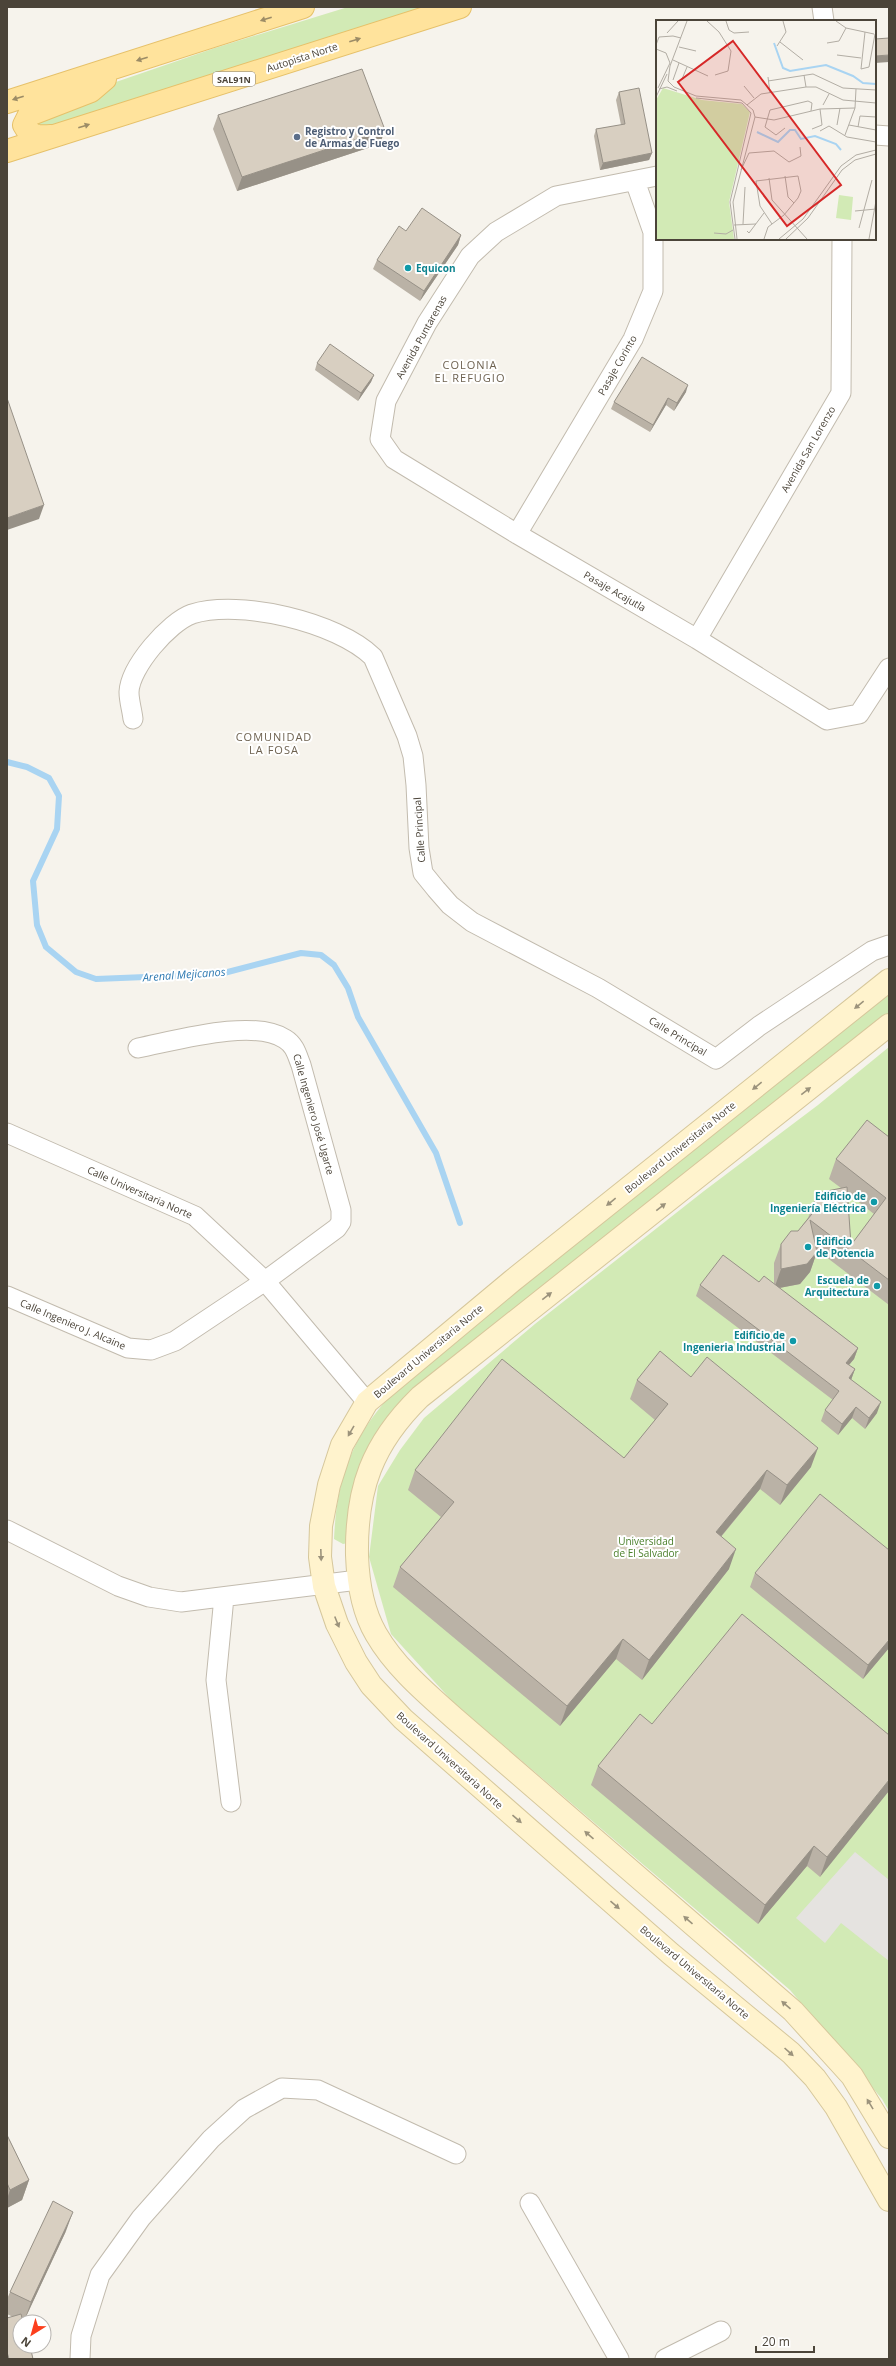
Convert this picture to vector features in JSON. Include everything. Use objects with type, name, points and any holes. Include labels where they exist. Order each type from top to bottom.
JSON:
[{"type":"main road","points":[[7,102],[303,7]]},
{"type":"main road","name":"Autopista Norte","points":[[7,151],[460,7]]},
{"type":"main road","points":[[51,136],[40,137],[30,134],[24,125],[29,115],[95,88],[105,79],[106,70]]},
{"type":"main road","name":"Boulevard Universitaria Norte","points":[[889,980],[512,1281],[367,1402],[342,1445],[329,1485],[321,1526],[320,1557],[324,1586],[337,1624],[356,1662],[371,1685],[403,1719],[671,1954],[791,2053],[815,2078],[836,2107],[889,2200]]},
{"type":"main road","points":[[889,1025],[443,1378],[400,1416],[379,1449],[361,1493],[357,1535],[358,1580],[370,1622],[376,1634],[414,1681],[793,2011],[852,2076],[889,2137]]},
{"type":"street","points":[[822,7],[824,20]]},
{"type":"street","points":[[876,135],[889,136]]},
{"type":"street","name":"Avenida Puntarenas","points":[[380,439],[386,401],[427,323],[470,256],[496,232],[556,196],[656,176]]},
{"type":"street","name":"Pasaje Corinto","points":[[517,534],[633,339],[653,290],[653,232],[635,181]]},
{"type":"street","name":"Avenida San Lorenzo","points":[[697,639],[841,393],[842,240]]},
{"type":"street","name":"Pasaje Acajutla","points":[[380,439],[394,458],[517,534],[697,639],[827,720],[859,714],[889,668]]},
{"type":"street","name":"Calle Principal","points":[[133,719],[129,691],[134,673],[153,644],[191,615],[218,609],[243,609],[287,616],[338,634],[366,650],[373,657],[407,736],[413,756],[419,848],[423,873],[436,889],[450,905],[472,922],[598,988],[716,1059],[759,1026],[872,951],[889,945]]},
{"type":"street","name":"Calle Ingeniero José Ugarte","points":[[138,1048],[241,1029],[266,1032],[285,1039],[294,1047],[301,1065],[342,1210],[341,1222],[337,1228],[265,1280]]},
{"type":"street","name":"Calle Universitaria Norte","points":[[7,1133],[195,1216],[265,1280],[367,1402]]},
{"type":"street","name":"Calle Ingeniero J. Alcaine","points":[[7,1296],[128,1348],[151,1350],[175,1341],[265,1280]]},
{"type":"street","points":[[9,1535],[118,1586],[149,1597],[181,1602],[324,1586],[358,1580]]},
{"type":"street","points":[[224,1597],[216,1680],[231,1802]]},
{"type":"street","points":[[80,2359],[81,2336],[100,2275],[141,2218],[211,2139],[244,2108],[282,2088],[318,2090],[456,2154]]},
{"type":"street","points":[[530,2203],[619,2359]]},
{"type":"street","points":[[665,2359],[721,2331]]},
{"type":"green space","points":[[348,7],[423,7],[48,129],[38,125],[39,121],[104,94],[113,83],[215,48]]},
{"type":"green space","points":[[889,993],[889,1014],[414,1392],[348,1543],[343,1544],[334,1539],[339,1495],[350,1457],[369,1422],[397,1388],[602,1220]]},
{"type":"green space","name":"Universidad de El Salvador","points":[[889,1047],[889,2111],[882,2099],[790,1990],[453,1702],[391,1634],[369,1557],[378,1486],[400,1450],[424,1418],[535,1324],[704,1191],[818,1105]]},
{"type":"shaded area","points":[[855,1852],[889,1880],[889,1961],[841,1923],[825,1943],[796,1918]]},
{"type":"building","points":[[889,38],[889,55],[876,56],[876,39]]},
{"type":"building","name":"Registro y Control de Armas de Fuego","points":[[362,69],[385,130],[242,177],[218,115]]},
{"type":"building","points":[[639,88],[652,153],[603,163],[596,129],[625,124],[619,92]]},
{"type":"building","points":[[422,208],[461,235],[424,291],[377,260],[399,226],[406,231]]},
{"type":"building","points":[[330,344],[374,375],[361,393],[317,363]]},
{"type":"building","points":[[642,357],[688,385],[677,403],[668,398],[653,425],[614,402]]},
{"type":"building","points":[[7,398],[44,505],[7,518]]},
{"type":"building","points":[[867,1120],[889,1137],[889,1280],[810,1220],[817,1252],[807,1264],[781,1269],[781,1244],[791,1231],[798,1231],[816,1209],[814,1202],[822,1192],[847,1187],[851,1245],[886,1198],[836,1159]]},
{"type":"building","points":[[723,1255],[759,1282],[764,1276],[858,1348],[846,1363],[855,1369],[849,1378],[881,1402],[869,1418],[856,1407],[842,1424],[825,1410],[839,1391],[700,1285]]},
{"type":"building","points":[[660,1351],[691,1377],[707,1357],[818,1448],[787,1485],[767,1470],[716,1532],[736,1549],[649,1660],[623,1639],[567,1706],[400,1567],[454,1502],[415,1470],[502,1359],[624,1458],[668,1404],[637,1380]]},
{"type":"building","points":[[820,1494],[889,1550],[889,1640],[868,1665],[755,1573]]},
{"type":"building","points":[[742,1614],[889,1735],[889,1780],[827,1857],[814,1846],[765,1905],[598,1766],[640,1714],[652,1724]]},
{"type":"building","points":[[7,2135],[29,2180],[10,2190],[7,2183]]},
{"type":"building","points":[[53,2201],[73,2212],[31,2302],[10,2292]]},
{"type":"building","points":[[12,2317],[12,2354],[32,2354],[33,2359],[9,2359],[7,2352],[7,2318]]},
{"type":"waterway","name":"Arenal Mejicanos","points":[[7,762],[27,767],[49,778],[59,796],[57,829],[33,881],[37,925],[46,947],[76,972],[96,979],[220,974],[301,953],[321,955],[334,965],[348,988],[358,1017],[436,1153],[460,1223]]},
{"type":"place","name":"Registro y Control de Armas de Fuego","points":[[297,137]]},
{"type":"place","name":"Equicon","points":[[408,268]]},
{"type":"place","name":"Edificio de Ingeniería Eléctrica","points":[[874,1202]]},
{"type":"place","name":"Edificio de Potencia","points":[[808,1247]]},
{"type":"place","name":"Escuela de Arquitectura","points":[[877,1286]]},
{"type":"place","name":"Edificio de Ingenieria Industrial","points":[[793,1341]]},
{"type":"district","name":"COLONIA EL REFUGIO","points":[[470,370]]},
{"type":"district","name":"COMUNIDAD LA FOSA","points":[[274,742]]}]
